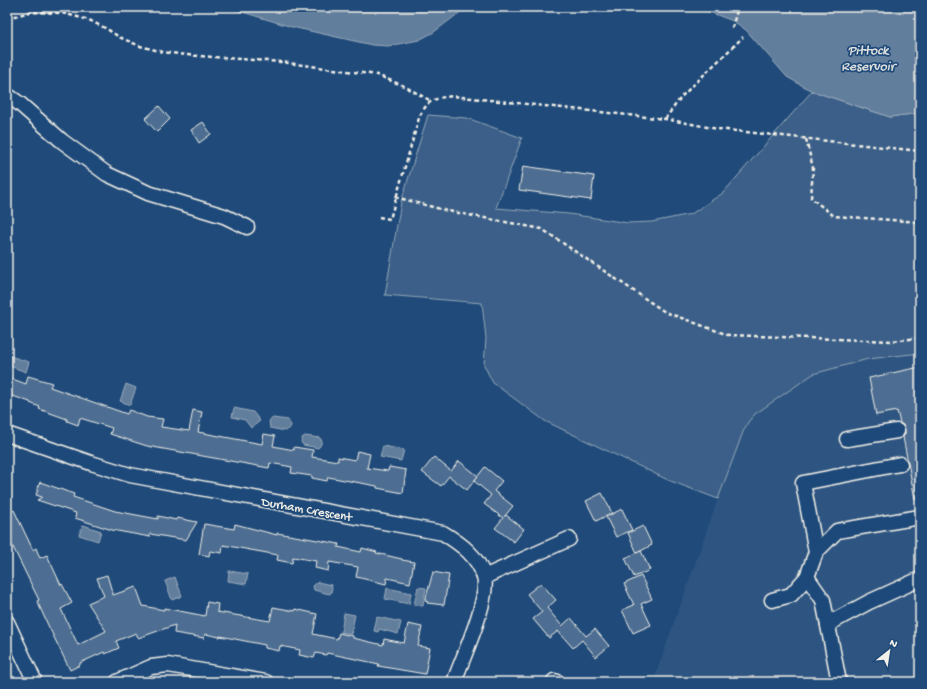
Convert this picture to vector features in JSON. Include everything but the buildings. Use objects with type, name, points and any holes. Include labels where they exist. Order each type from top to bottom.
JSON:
[{"type":"street","points":[[7,95],[20,104],[62,141],[107,174],[148,193],[224,216],[247,228]]},
{"type":"street","points":[[847,440],[897,431]]},
{"type":"street","name":"Durham Crescent","points":[[7,434],[91,464],[130,475],[443,533],[462,545],[471,554],[478,563],[484,577],[484,597],[475,627],[454,682]]},
{"type":"street","points":[[816,552],[803,483],[900,464]]},
{"type":"street","points":[[772,600],[791,595],[807,577],[816,552],[837,531],[920,517]]},
{"type":"street","points":[[484,577],[569,539]]},
{"type":"street","points":[[807,577],[823,600],[839,682]]},
{"type":"street","points":[[828,624],[869,602],[920,579]]},
{"type":"street","points":[[7,622],[36,682]]},
{"type":"street","points":[[117,682],[152,667],[168,665],[266,682]]},
{"type":"path","points":[[732,28],[738,7]]},
{"type":"path","points":[[7,18],[30,12],[62,13],[89,20],[119,37],[148,48],[186,55],[281,62],[377,75],[404,86],[431,101]]},
{"type":"path","points":[[665,118],[682,96],[743,37]]},
{"type":"path","points":[[379,217],[390,219],[395,196],[418,118],[423,109],[431,101],[441,97],[453,96],[665,118],[718,129],[920,152]]},
{"type":"path","points":[[806,139],[813,168],[811,198],[834,216],[920,222]]},
{"type":"path","points":[[395,196],[448,211],[542,229],[665,312],[728,335],[891,341],[920,338]]},
{"type":"shaded area","points":[[812,91],[890,117],[920,113],[920,353],[868,359],[813,374],[755,414],[748,422],[743,432],[718,499],[668,480],[545,421],[493,383],[484,365],[486,338],[482,303],[385,295],[401,202],[428,115],[467,118],[522,138],[496,208],[569,214],[628,223],[652,222],[691,214],[723,193]]},
{"type":"shaded area","points":[[920,353],[920,682],[653,682],[734,454],[748,422],[755,414],[813,374],[868,359]]},
{"type":"water","points":[[226,7],[467,7],[434,32],[419,40],[388,46],[372,45],[292,27]]},
{"type":"water","name":"Pittock Reservoir","points":[[690,7],[920,7],[920,113],[890,117],[812,91],[787,77],[746,30],[733,21],[704,10]]},
{"type":"water","points":[[10,356],[29,362],[26,372],[7,365]]},
{"type":"water","points":[[126,384],[136,388],[130,405],[120,401]]},
{"type":"water","points":[[234,408],[253,412],[260,421],[251,428],[245,420],[232,417]]},
{"type":"water","points":[[273,418],[288,420],[291,425],[290,428],[285,431],[270,428],[269,421]]},
{"type":"water","points":[[305,436],[320,438],[322,441],[320,446],[318,448],[303,445],[301,442],[302,438]]},
{"type":"water","points":[[383,446],[404,450],[401,461],[380,457]]},
{"type":"water","points":[[83,525],[101,531],[98,541],[79,535]]},
{"type":"water","points":[[229,571],[248,574],[246,584],[228,581]]},
{"type":"water","points":[[175,577],[182,596],[172,600],[165,581]]},
{"type":"water","points":[[318,582],[331,585],[331,593],[329,594],[314,590],[313,586]]},
{"type":"water","points":[[418,587],[426,588],[423,606],[414,605]]},
{"type":"water","points":[[387,588],[411,593],[409,604],[385,599]]},
{"type":"water","points":[[344,613],[355,615],[351,634],[341,632]]},
{"type":"water","points":[[377,617],[401,622],[398,634],[379,629],[378,632],[374,631]]}]
